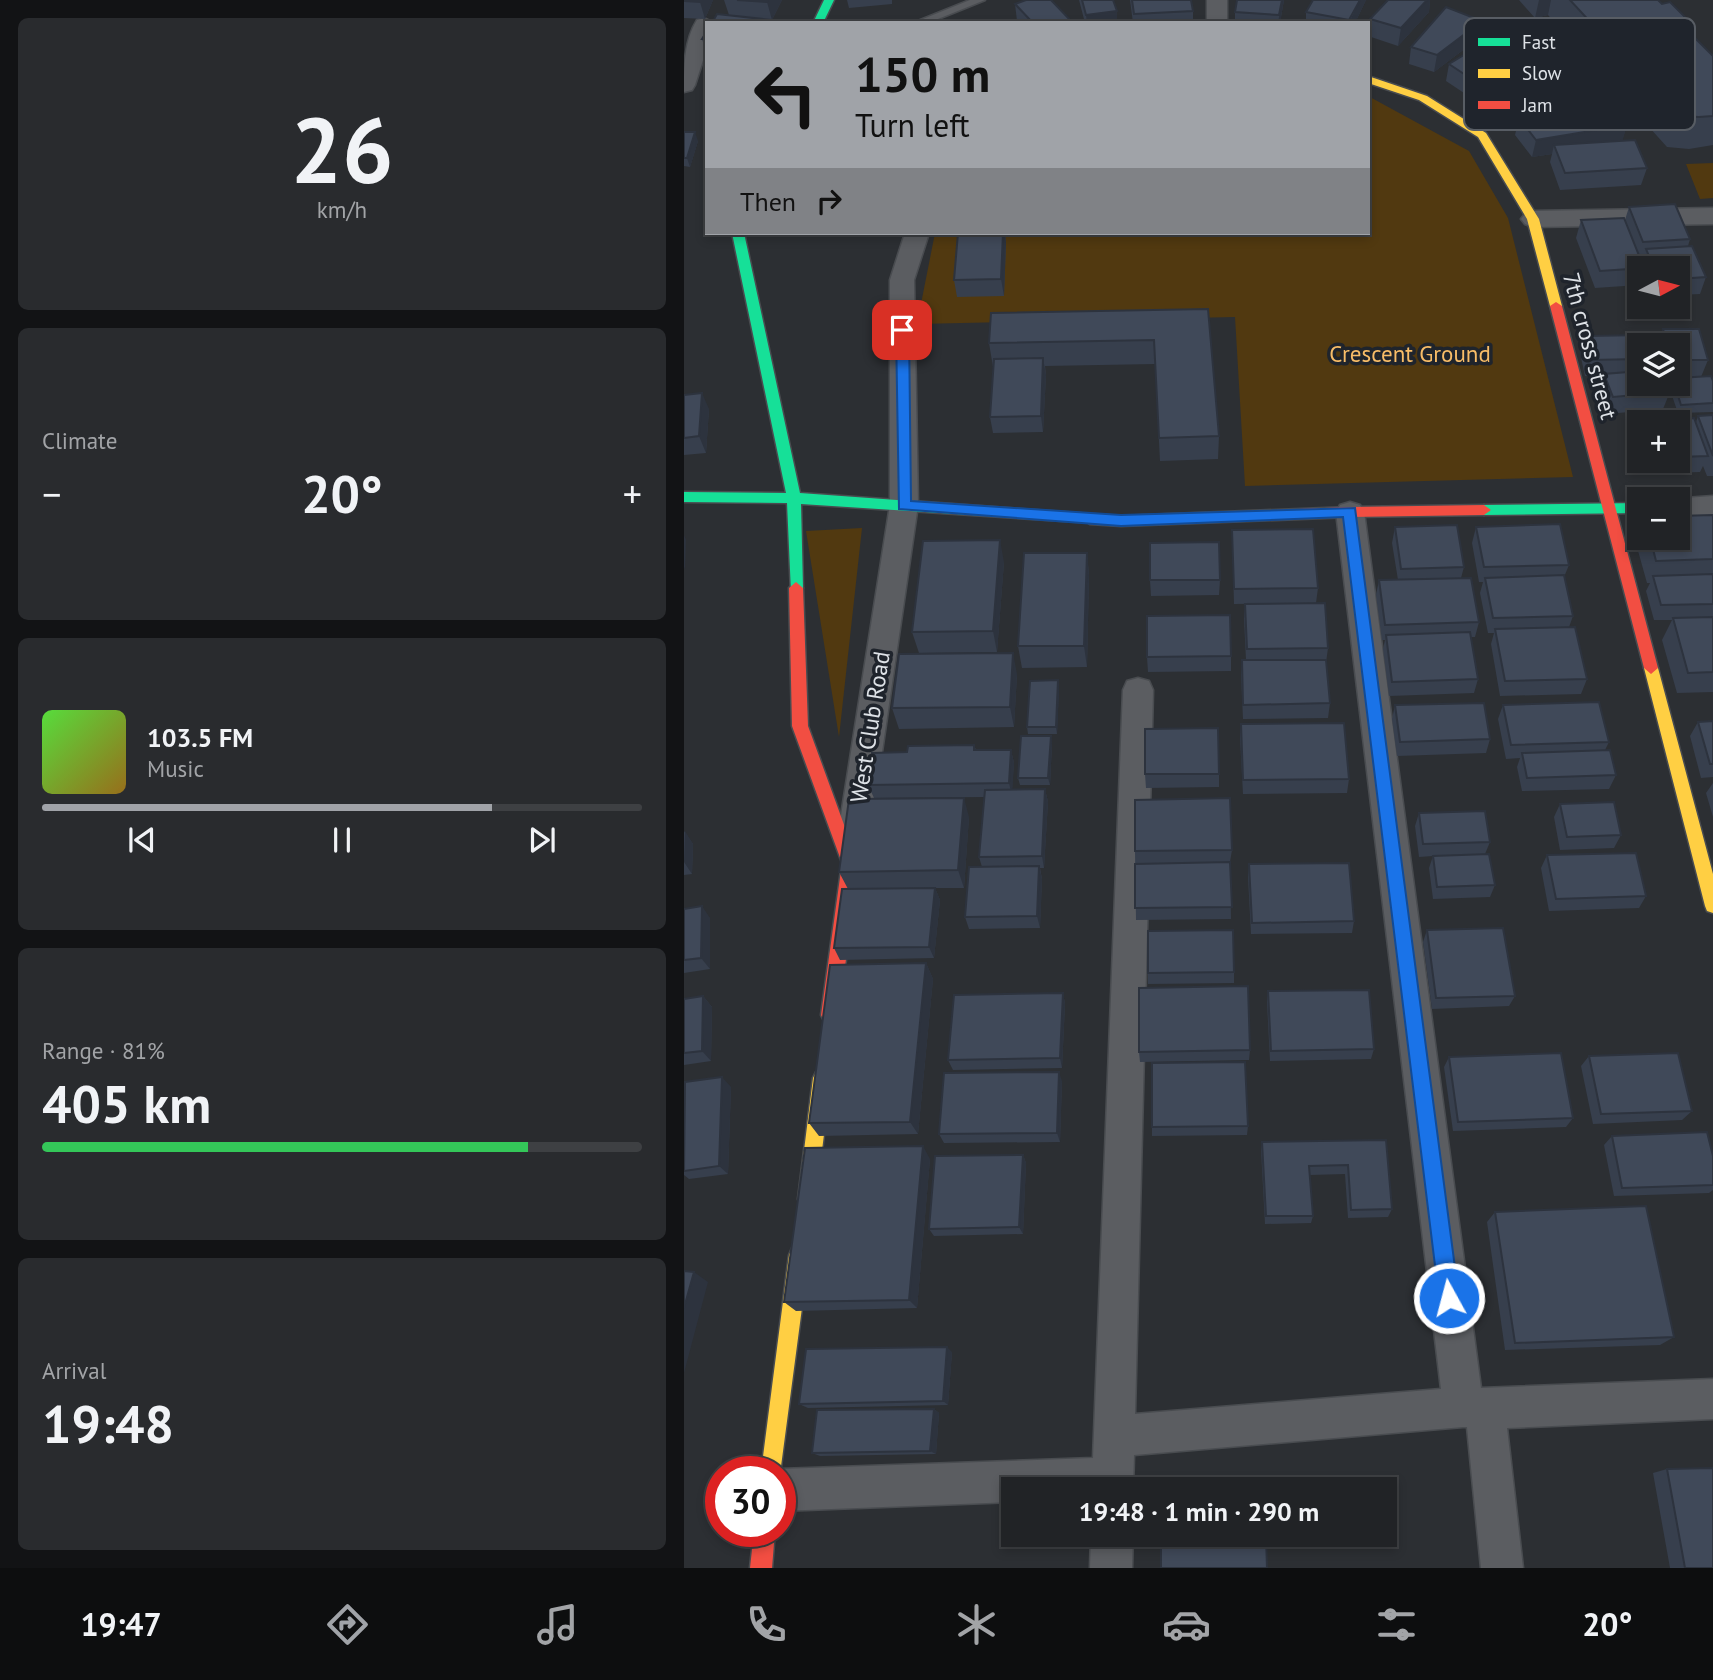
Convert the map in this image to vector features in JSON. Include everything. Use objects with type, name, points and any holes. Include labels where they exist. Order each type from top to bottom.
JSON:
[{"type":"street","points":[[819,21],[829,0]]},
{"type":"street","points":[[1217,0],[1217,21]]},
{"type":"street","points":[[684,85],[704,23]]},
{"type":"street","name":"7th cross street","points":[[1370,80],[1424,98],[1464,124]]},
{"type":"street","name":"7th cross street","points":[[1474,130],[1482,135],[1533,219],[1713,906]]},
{"type":"street","points":[[1533,219],[1713,216]]},
{"type":"street","points":[[738,235],[794,498],[800,726],[850,863]]},
{"type":"street","name":"West Club Road","points":[[828,1029],[904,505],[902,280],[916,235]]},
{"type":"street","points":[[684,497],[794,498],[1121,521],[1350,512],[1627,508]]},
{"type":"street","points":[[1690,507],[1713,506]]},
{"type":"street","points":[[1350,512],[1474,1408],[1502,1568]]},
{"type":"street","points":[[1112,1477],[1138,690]]},
{"type":"street","points":[[805,1209],[825,1057]]},
{"type":"street","points":[[774,1456],[802,1237]]},
{"type":"street","points":[[1113,1436],[1474,1408],[1713,1399]]},
{"type":"street","points":[[796,1490],[1001,1486]]},
{"type":"street","points":[[761,1568],[763,1547]]},
{"type":"street","points":[[1112,1547],[1112,1568]]},
{"type":"lane","points":[[923,21],[980,0]]},
{"type":"green space","name":"Crescent Ground","points":[[1370,97],[1469,151],[1508,218],[1573,477],[1245,486],[1235,317],[917,324],[935,235],[1370,235]]},
{"type":"green space","points":[[1713,163],[1713,198],[1700,199],[1686,164]]},
{"type":"green space","points":[[862,528],[839,737],[806,531]]},
{"type":"building","points":[[737,0],[768,0],[767,2]]},
{"type":"building","points":[[1026,0],[1051,0],[1071,21],[1031,21],[1015,4]]},
{"type":"building","points":[[1082,0],[1113,0],[1117,11],[1086,15]]},
{"type":"building","points":[[1132,0],[1191,0],[1193,11],[1134,14]]},
{"type":"building","points":[[1237,0],[1282,0],[1279,15],[1235,12]]},
{"type":"building","points":[[1313,0],[1360,0],[1349,20],[1306,12]]},
{"type":"building","points":[[1388,0],[1427,0],[1401,28],[1370,19]]},
{"type":"building","points":[[1570,0],[1658,0],[1662,4],[1670,2],[1686,18],[1587,18]]},
{"type":"building","points":[[1446,7],[1474,18],[1464,18],[1464,35],[1437,55],[1411,47]]},
{"type":"building","points":[[717,14],[772,20],[771,21],[713,21]]},
{"type":"building","points":[[1695,38],[1713,56],[1713,116],[1695,117]]},
{"type":"building","points":[[1464,55],[1464,74],[1449,64]]},
{"type":"building","points":[[1528,130],[1597,130],[1536,140]]},
{"type":"building","points":[[684,132],[695,132],[687,158],[684,158]]},
{"type":"building","points":[[1635,140],[1647,168],[1565,173],[1554,145]]},
{"type":"building","points":[[1675,204],[1690,239],[1643,242],[1629,207]]},
{"type":"building","points":[[1624,218],[1639,256],[1627,256],[1627,269],[1600,271],[1581,220]]},
{"type":"building","points":[[958,235],[1003,235],[1001,279],[954,280]]},
{"type":"building","points":[[1692,246],[1706,277],[1690,278],[1690,256],[1649,256],[1646,249]]},
{"type":"building","points":[[1208,309],[1219,436],[1159,438],[1154,340],[989,343],[991,313]]},
{"type":"building","points":[[1663,329],[1699,329],[1708,360],[1690,360],[1690,333],[1664,333]]},
{"type":"building","points":[[1627,335],[1627,359],[1590,360],[1585,336]]},
{"type":"building","points":[[1043,358],[1041,416],[990,417],[994,359]]},
{"type":"building","points":[[1627,372],[1627,396],[1613,397],[1604,374]]},
{"type":"building","points":[[1711,376],[1713,403],[1681,405],[1678,396],[1690,396],[1690,377]]},
{"type":"building","points":[[702,393],[699,436],[684,438],[684,395]]},
{"type":"building","points":[[1713,415],[1713,456],[1698,416]]},
{"type":"building","points":[[1690,418],[1694,418],[1708,456],[1690,457]]},
{"type":"building","points":[[1713,515],[1713,559],[1656,561],[1653,550],[1690,550],[1690,516]]},
{"type":"building","points":[[1560,524],[1569,565],[1484,567],[1476,527]]},
{"type":"building","points":[[1457,525],[1464,567],[1401,569],[1395,527]]},
{"type":"building","points":[[1313,529],[1318,588],[1234,589],[1232,530]]},
{"type":"building","points":[[1000,540],[993,631],[912,632],[923,541]]},
{"type":"building","points":[[1219,542],[1220,580],[1150,580],[1150,543]]},
{"type":"building","points":[[1024,553],[1087,553],[1084,646],[1018,646]]},
{"type":"building","points":[[1713,574],[1713,604],[1661,605],[1653,576]]},
{"type":"building","points":[[1564,575],[1573,616],[1493,618],[1485,578]]},
{"type":"building","points":[[1471,578],[1479,622],[1385,625],[1379,580]]},
{"type":"building","points":[[1325,603],[1328,648],[1247,649],[1245,604]]},
{"type":"building","points":[[1230,615],[1231,656],[1147,657],[1147,616]]},
{"type":"building","points":[[1713,617],[1713,672],[1688,673],[1673,618]]},
{"type":"building","points":[[1575,627],[1587,679],[1505,681],[1495,629]]},
{"type":"building","points":[[1470,632],[1478,679],[1392,682],[1386,635]]},
{"type":"building","points":[[1013,653],[1010,707],[892,708],[899,654]]},
{"type":"building","points":[[1242,660],[1326,660],[1330,703],[1243,705]]},
{"type":"building","points":[[1058,680],[1056,727],[1027,727],[1030,681]]},
{"type":"building","points":[[1599,702],[1609,742],[1511,745],[1503,705]]},
{"type":"building","points":[[1484,703],[1490,739],[1400,742],[1395,705]]},
{"type":"building","points":[[1713,721],[1713,764],[1710,764],[1698,722]]},
{"type":"building","points":[[1344,723],[1349,779],[1243,780],[1241,724]]},
{"type":"building","points":[[1218,728],[1219,774],[1145,774],[1145,729]]},
{"type":"building","points":[[1021,736],[1051,736],[1048,778],[1018,778]]},
{"type":"building","points":[[974,745],[974,750],[1011,750],[1009,783],[868,785],[872,753],[907,752],[908,746]]},
{"type":"building","points":[[1610,750],[1616,775],[1527,778],[1522,753]]},
{"type":"building","points":[[1045,789],[1042,856],[979,857],[985,790]]},
{"type":"building","points":[[964,798],[958,870],[839,872],[849,799]]},
{"type":"building","points":[[1230,798],[1232,850],[1135,851],[1135,800]]},
{"type":"building","points":[[1614,802],[1621,835],[1567,837],[1560,804]]},
{"type":"building","points":[[1485,811],[1490,842],[1423,844],[1419,813]]},
{"type":"building","points":[[1636,853],[1646,896],[1556,899],[1547,855]]},
{"type":"building","points":[[1489,854],[1495,885],[1437,887],[1433,856]]},
{"type":"building","points":[[1230,862],[1232,907],[1135,908],[1135,864]]},
{"type":"building","points":[[1349,863],[1354,921],[1252,923],[1249,864]]},
{"type":"building","points":[[1039,866],[1037,916],[965,917],[969,867]]},
{"type":"building","points":[[935,888],[929,947],[834,948],[842,889]]},
{"type":"building","points":[[702,906],[701,958],[684,960],[684,909]]},
{"type":"building","points":[[1503,928],[1515,996],[1436,998],[1427,930]]},
{"type":"building","points":[[1233,930],[1234,972],[1148,973],[1148,931]]},
{"type":"building","points":[[926,963],[910,1122],[809,1123],[830,965]]},
{"type":"building","points":[[1248,986],[1250,1050],[1139,1052],[1139,988]]},
{"type":"building","points":[[1369,990],[1374,1049],[1271,1051],[1268,991]]},
{"type":"building","points":[[1063,993],[1060,1058],[948,1060],[954,995]]},
{"type":"building","points":[[703,996],[702,1051],[684,1053],[684,999]]},
{"type":"building","points":[[1561,1053],[1573,1118],[1458,1122],[1449,1057]]},
{"type":"building","points":[[1678,1053],[1692,1111],[1601,1114],[1589,1056]]},
{"type":"building","points":[[1245,1062],[1248,1126],[1152,1127],[1152,1063]]},
{"type":"building","points":[[1059,1072],[1057,1133],[939,1134],[944,1073]]},
{"type":"building","points":[[722,1077],[719,1166],[684,1171],[685,1082]]},
{"type":"building","points":[[1707,1132],[1713,1156],[1713,1185],[1622,1188],[1612,1136]]},
{"type":"building","points":[[1386,1140],[1392,1209],[1351,1210],[1348,1165],[1309,1166],[1313,1216],[1266,1216],[1262,1142]]},
{"type":"building","points":[[923,1146],[909,1300],[784,1302],[805,1148]]},
{"type":"building","points":[[1023,1155],[1019,1227],[929,1229],[935,1156]]},
{"type":"building","points":[[1646,1206],[1674,1337],[1515,1343],[1495,1212]]},
{"type":"building","points":[[684,1271],[694,1272],[684,1308]]},
{"type":"building","points":[[947,1347],[943,1401],[799,1404],[806,1349]]},
{"type":"building","points":[[934,1409],[930,1451],[812,1453],[817,1410]]},
{"type":"building","points":[[1713,1468],[1713,1568],[1685,1568],[1667,1469]]},
{"type":"building","points":[[1161,1547],[1266,1547],[1267,1568],[1161,1568]]},
{"type":"traffic: fast","points":[[819,21],[829,0]]},
{"type":"traffic: fast","points":[[738,235],[794,498],[796,588]]},
{"type":"traffic: fast","points":[[684,497],[794,498],[1090,519]]},
{"type":"traffic: fast","points":[[1484,510],[1627,508]]},
{"type":"traffic: slow","points":[[1370,80],[1423,98],[1464,124]]},
{"type":"traffic: slow","points":[[1474,130],[1482,135],[1533,219],[1556,306]]},
{"type":"traffic: slow","points":[[1651,668],[1713,906]]},
{"type":"traffic: slow","points":[[807,1199],[822,1078]]},
{"type":"traffic: slow","points":[[773,1456],[799,1255]]},
{"type":"traffic: jam","points":[[1556,306],[1651,668]]},
{"type":"traffic: jam","points":[[1090,519],[1121,521],[1484,510]]},
{"type":"traffic: jam","points":[[796,588],[800,726],[850,863],[830,1015]]},
{"type":"traffic: jam","points":[[761,1568],[763,1547]]},
{"type":"route","points":[[902,330],[904,505],[1121,521],[1350,512],[1449,1298]]}]
